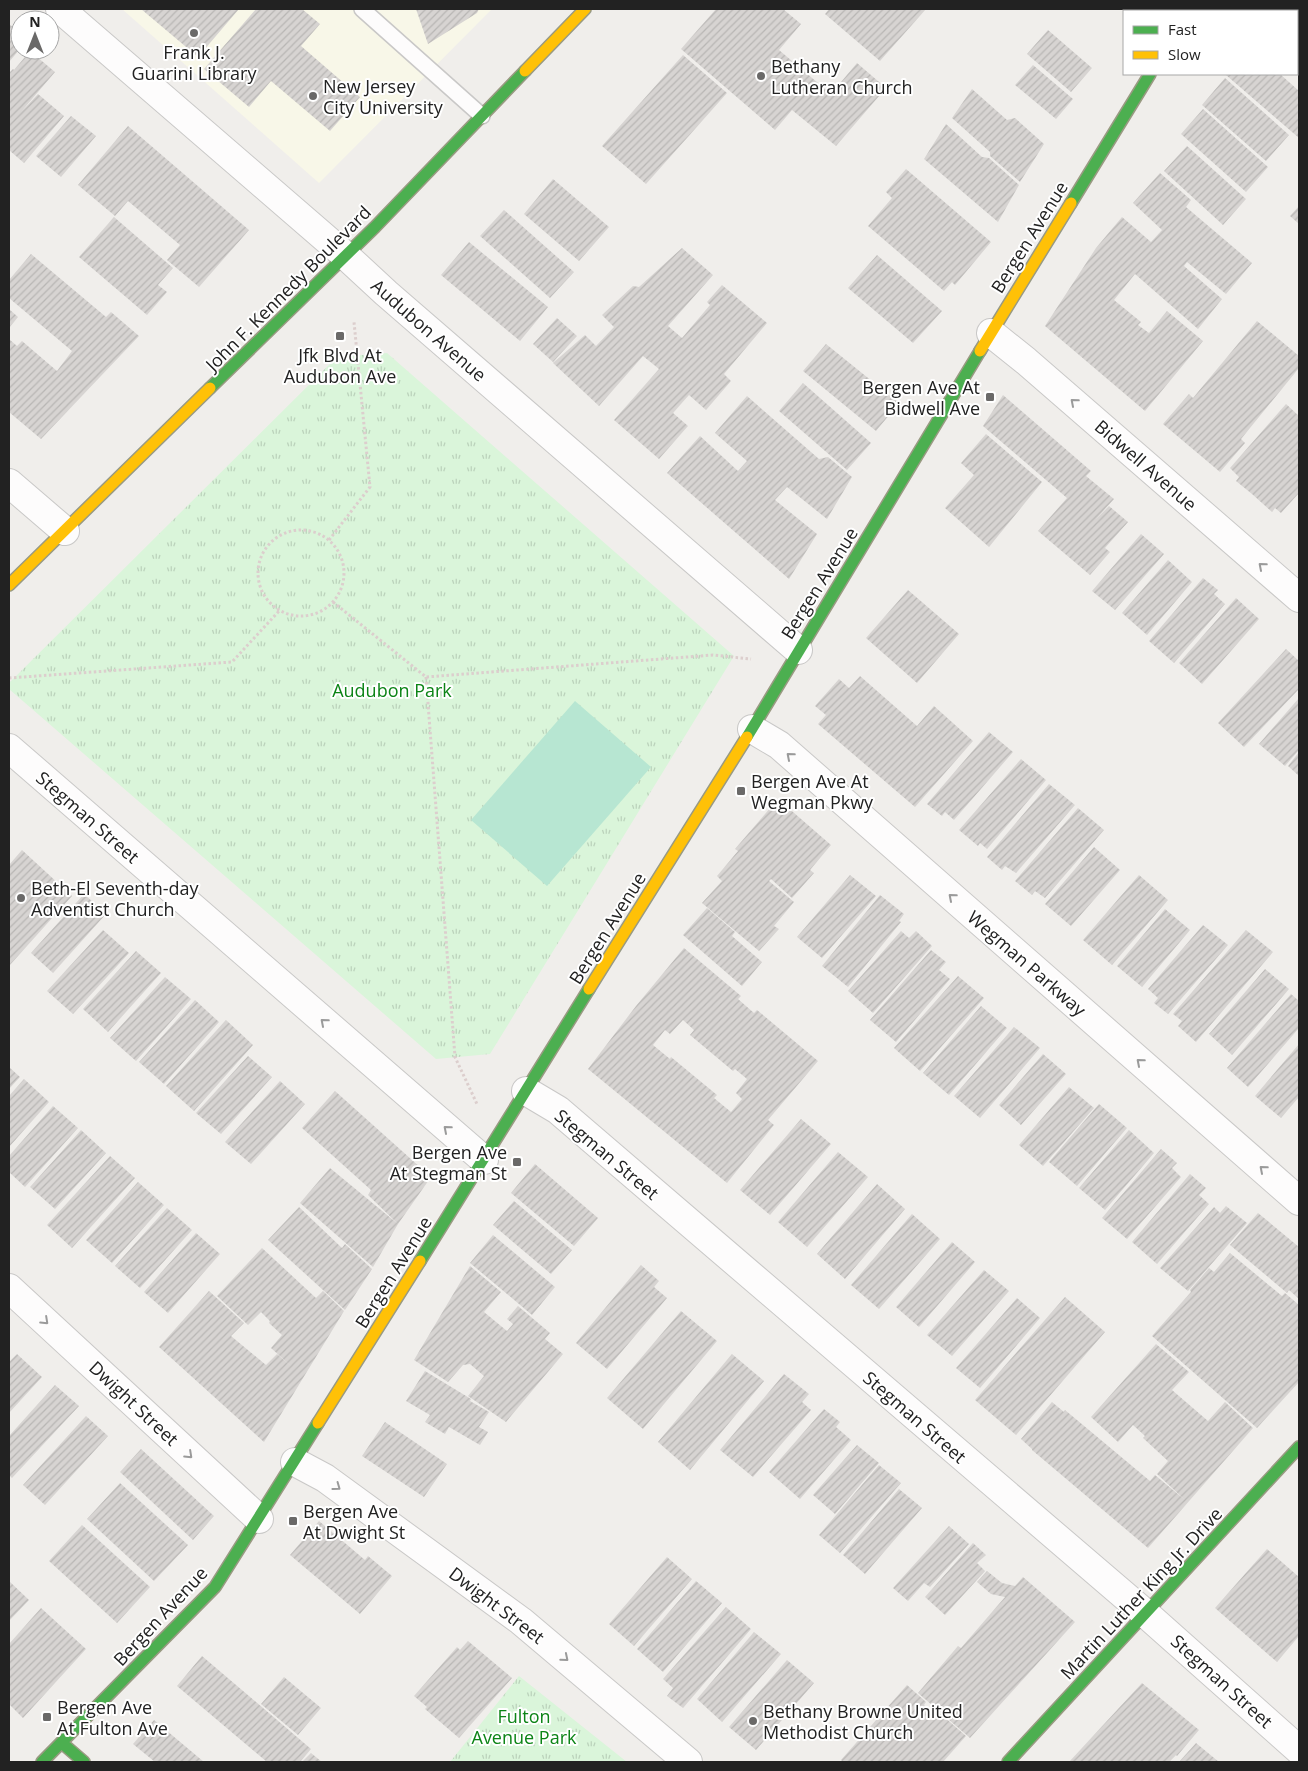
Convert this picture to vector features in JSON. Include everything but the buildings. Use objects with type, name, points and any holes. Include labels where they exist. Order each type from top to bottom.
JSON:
[{"type":"street","name":"Audubon Avenue","points":[[60,9],[798,650]]},
{"type":"street","name":"John F. Kennedy Boulevard","points":[[9,585],[346,256],[585,9]]},
{"type":"street","name":"Bergen Avenue","points":[[42,1762],[215,1587],[752,729],[990,333],[1149,75]]},
{"type":"street","name":"Bidwell Avenue","points":[[990,333],[1031,365],[1299,598]]},
{"type":"street","points":[[9,483],[65,531]]},
{"type":"street","name":"Wegman Parkway","points":[[752,729],[778,745],[1299,1201]]},
{"type":"street","name":"Stegman Street","points":[[9,748],[484,1160]]},
{"type":"street","name":"Stegman Street","points":[[526,1090],[558,1110],[1146,1614],[1299,1750]]},
{"type":"street","name":"Dwight Street","points":[[9,1288],[258,1519]]},
{"type":"street","name":"Martin Luther King Jr. Drive","points":[[1008,1762],[1299,1446]]},
{"type":"street","name":"Dwight Street","points":[[295,1462],[325,1478],[521,1621],[688,1762]]},
{"type":"street","points":[[62,1743],[84,1762]]},
{"type":"lane","points":[[362,9],[482,116]]},
{"type":"path","points":[[329,540],[370,487],[354,322]]},
{"type":"path","points":[[303,529],[317,533],[329,540],[338,550],[344,570],[340,590],[333,602],[322,610],[308,615],[293,615],[280,610],[268,601],[261,589],[258,574],[259,560],[266,547],[276,537],[289,531],[303,529]]},
{"type":"path","points":[[333,602],[426,677],[714,655],[752,659]]},
{"type":"path","points":[[9,678],[232,662],[280,610]]},
{"type":"path","points":[[426,677],[454,1057],[477,1104]]},
{"type":"shaded area","name":"New Jersey City University","points":[[122,9],[492,9],[319,183]]},
{"type":"green space","name":"Audubon Park","points":[[387,353],[734,656],[490,1054],[436,1059],[9,689],[9,683],[337,357]]},
{"type":"green space","points":[[575,701],[651,767],[547,886],[471,820]]},
{"type":"green space","name":"Fulton Avenue Park","points":[[519,1676],[627,1762],[450,1762]]},
{"type":"traffic: fast","points":[[210,388],[375,227],[525,71]]},
{"type":"traffic: fast","points":[[1071,203],[1149,75]]},
{"type":"traffic: fast","points":[[747,737],[980,351]]},
{"type":"traffic: fast","points":[[420,1261],[589,989]]},
{"type":"traffic: fast","points":[[42,1762],[215,1587],[318,1423]]},
{"type":"traffic: fast","points":[[1008,1762],[1299,1447]]},
{"type":"traffic: fast","points":[[62,1743],[84,1762]]},
{"type":"traffic: slow","points":[[525,71],[585,9]]},
{"type":"traffic: slow","points":[[980,351],[1071,203]]},
{"type":"traffic: slow","points":[[9,585],[210,388]]},
{"type":"traffic: slow","points":[[589,989],[747,737]]},
{"type":"traffic: slow","points":[[318,1423],[420,1261]]},
{"type":"place","name":"Frank J. Guarini Library","points":[[194,33]]},
{"type":"place","name":"Bethany Lutheran Church","points":[[761,76]]},
{"type":"place","name":"New Jersey City University","points":[[313,96]]},
{"type":"place","name":"Jfk Blvd At Audubon Ave","points":[[340,336]]},
{"type":"place","name":"Bergen Ave At Bidwell Ave","points":[[990,397]]},
{"type":"place","name":"Bergen Ave At Wegman Pkwy","points":[[741,791]]},
{"type":"place","name":"Beth-El Seventh-day Adventist Church","points":[[21,898]]},
{"type":"place","name":"Bergen Ave At Stegman St","points":[[517,1162]]},
{"type":"place","name":"Bergen Ave At Dwight St","points":[[293,1521]]},
{"type":"place","name":"Bergen Ave At Fulton Ave","points":[[47,1717]]},
{"type":"place","name":"Bethany Browne United Methodist Church","points":[[753,1721]]}]
